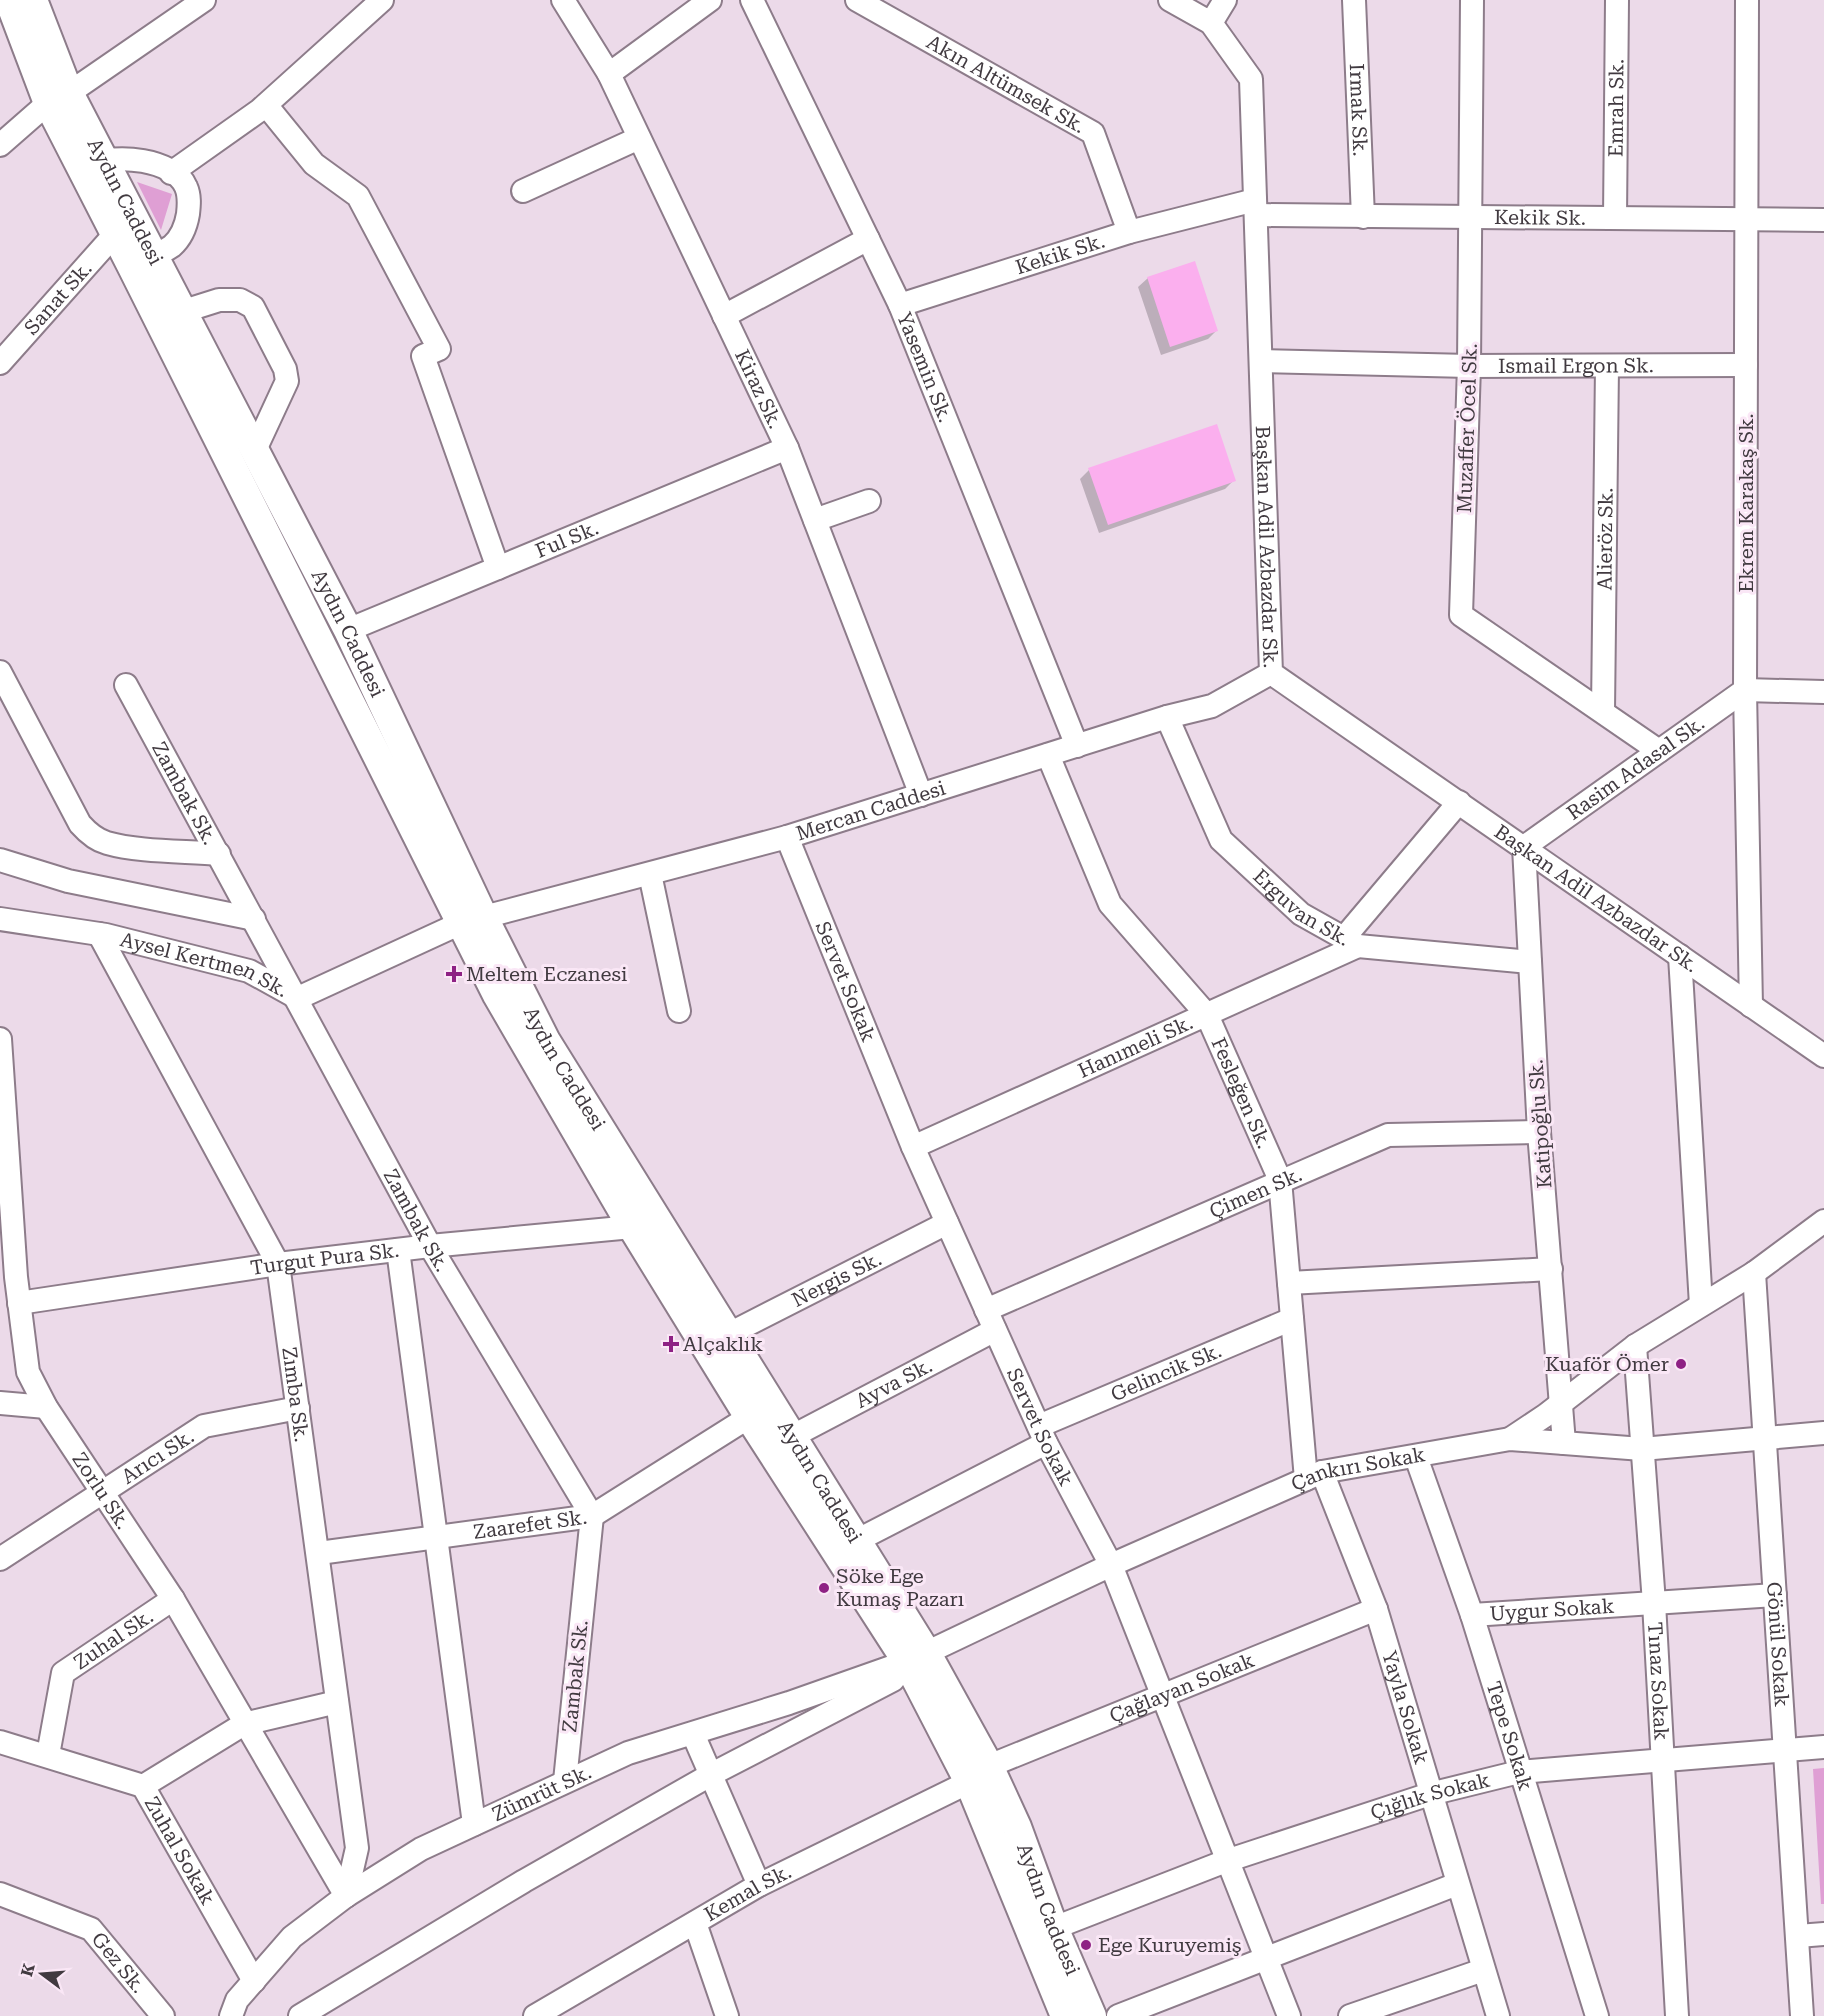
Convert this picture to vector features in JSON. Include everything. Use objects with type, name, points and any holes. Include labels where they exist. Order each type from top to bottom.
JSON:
[{"type":"main road","name":"Aydın Caddesi","points":[[14,8],[473,921],[727,1335],[856,1540],[979,1774],[1017,1827],[1054,1928],[1092,2016]]},
{"type":"main road","name":"Aydın Caddesi","points":[[92,165],[115,234],[142,262],[181,312],[348,630],[473,921],[497,995],[632,1227],[749,1417],[916,1657]]},
{"type":"main road","name":"Aydın Caddesi","points":[[979,1774],[1065,2016]]},
{"type":"street","points":[[0,145],[58,98],[204,0]]},
{"type":"street","points":[[171,172],[266,105],[382,0]]},
{"type":"street","name":"Kiraz Sk.","points":[[563,0],[609,74],[787,448],[921,795]]},
{"type":"street","points":[[609,74],[710,0]]},
{"type":"street","name":"Yasemin Sk.","points":[[752,0],[900,305],[1077,746]]},
{"type":"street","name":"Akın Altümsek Sk.","points":[[857,0],[1093,133],[1129,232]]},
{"type":"street","name":"Başkan Adil Azbazdar Sk.","points":[[1170,0],[1211,24],[1251,79],[1272,673],[1824,1056]]},
{"type":"street","points":[[1211,24],[1226,0]]},
{"type":"street","name":"Irmak Sk.","points":[[1354,0],[1363,217]]},
{"type":"street","name":"Muzaffer Öcel Sk.","points":[[1472,0],[1469,366],[1461,615],[1659,751]]},
{"type":"street","name":"Emrah Sk.","points":[[1615,218],[1617,0]]},
{"type":"street","name":"Ekrem Karakaş Sk.","points":[[1747,0],[1745,690],[1751,1006]]},
{"type":"street","points":[[266,105],[314,164],[358,196],[439,349],[423,356],[498,568]]},
{"type":"street","points":[[524,191],[639,138]]},
{"type":"street","points":[[92,165],[135,160],[171,172],[186,185],[190,200],[181,236],[172,246],[142,262]]},
{"type":"street","name":"Kekik Sk.","points":[[900,305],[1129,232],[1256,208],[1363,217],[1824,220]]},
{"type":"street","name":"Sanat Sk.","points":[[0,363],[115,234]]},
{"type":"street","points":[[724,316],[868,238]]},
{"type":"street","points":[[181,312],[219,300],[240,300],[253,307],[264,328],[285,369],[287,381],[254,452]]},
{"type":"street","name":"Ismail Ergon Sk.","points":[[1261,361],[1469,366],[1746,365]]},
{"type":"street","name":"Alieröz Sk.","points":[[1603,711],[1607,366]]},
{"type":"street","name":"Ful Sk.","points":[[348,630],[787,448]]},
{"type":"street","points":[[815,520],[869,501]]},
{"type":"street","points":[[0,672],[80,825],[87,832],[96,839],[117,845],[219,854]]},
{"type":"street","name":"Mercan Caddesi","points":[[473,921],[787,837],[1167,717],[1212,706],[1272,673]]},
{"type":"street","name":"Zambak Sk.","points":[[126,685],[298,998],[430,1246],[592,1516],[564,1781]]},
{"type":"street","points":[[1745,690],[1824,692]]},
{"type":"street","name":"Rasim Adasal Sk.","points":[[1524,847],[1745,690]]},
{"type":"street","name":"Erguvan Sk.","points":[[1167,717],[1221,840],[1301,914],[1351,942],[1530,962]]},
{"type":"street","name":"Fesleğen Sk.","points":[[1048,755],[1110,904],[1208,1015],[1280,1180],[1292,1319],[1314,1475]]},
{"type":"street","points":[[1351,942],[1458,802]]},
{"type":"street","name":"Servet Sokak","points":[[787,837],[913,1147],[1043,1434],[1111,1565],[1289,2016]]},
{"type":"street","name":"Katipoğlu Sk.","points":[[1524,847],[1539,1132],[1564,1443]]},
{"type":"street","points":[[0,860],[68,881],[254,919]]},
{"type":"street","points":[[650,874],[679,1011]]},
{"type":"street","name":"Aysel Kertmen Sk.","points":[[0,919],[99,934],[249,971],[298,998],[473,921]]},
{"type":"street","name":"Zımba Sk.","points":[[99,934],[278,1264],[319,1553],[357,1848],[346,1896]]},
{"type":"street","name":"Hanımeli Sk.","points":[[913,1147],[1208,1015],[1351,942]]},
{"type":"street","points":[[1680,956],[1701,1305]]},
{"type":"street","name":"Zorlu Sk.","points":[[0,1038],[19,1303],[28,1372],[46,1407],[105,1492],[173,1599],[346,1896]]},
{"type":"street","name":"Çimen Sk.","points":[[990,1320],[1280,1180],[1388,1135],[1539,1132]]},
{"type":"street","points":[[1510,1439],[1546,1415],[1635,1346],[1754,1273],[1824,1221]]},
{"type":"street","name":"Nergis Sk.","points":[[727,1335],[947,1223]]},
{"type":"street","name":"Turgut Pura Sk.","points":[[19,1303],[278,1264],[430,1246],[632,1227]]},
{"type":"street","points":[[398,1250],[474,1824]]},
{"type":"street","points":[[1289,1283],[1551,1269]]},
{"type":"street","name":"Gönül Sokak","points":[[1754,1273],[1802,2016]]},
{"type":"street","name":"Gelincik Sk.","points":[[856,1540],[1043,1434],[1292,1319]]},
{"type":"street","name":"Ayva Sk.","points":[[791,1437],[990,1320]]},
{"type":"street","name":"Tınaz Sokak","points":[[1635,1346],[1654,1603],[1677,2016]]},
{"type":"street","points":[[0,1403],[46,1407]]},
{"type":"street","name":"Arıcı Sk.","points":[[0,1559],[204,1426],[298,1408]]},
{"type":"street","name":"Zaarefet Sk.","points":[[319,1553],[592,1516],[749,1417]]},
{"type":"street","name":"Çankırı Sokak","points":[[916,1657],[1111,1565],[1314,1475],[1510,1439],[1642,1449],[1824,1433]]},
{"type":"street","name":"Tepe Sokak","points":[[1416,1457],[1472,1615],[1519,1772],[1597,2016]]},
{"type":"street","name":"Yayla Sokak","points":[[1314,1475],[1376,1610],[1498,2016]]},
{"type":"street","name":"Uygur Sokak","points":[[1472,1615],[1775,1595]]},
{"type":"street","name":"Zuhal Sk.","points":[[48,1755],[63,1673],[173,1599]]},
{"type":"street","name":"Çağlayan Sokak","points":[[979,1774],[1376,1610]]},
{"type":"street","points":[[300,2016],[524,1881],[712,1774],[892,1680],[916,1657]]},
{"type":"street","name":"Zümrüt Sk.","points":[[231,2016],[237,2000],[292,1938],[346,1896],[421,1849],[628,1752],[693,1734],[916,1657]]},
{"type":"street","points":[[143,1786],[244,1724],[337,1702]]},
{"type":"street","points":[[693,1734],[759,1885]]},
{"type":"street","name":"Zuhal Sokak","points":[[0,1742],[143,1786],[254,1981]]},
{"type":"street","name":"Çığlık Sokak","points":[[1054,1928],[1226,1861],[1430,1794],[1519,1772],[1786,1748],[1824,1747]]},
{"type":"street","name":"Kemal Sk.","points":[[535,2016],[759,1885],[979,1774]]},
{"type":"street","points":[[1118,2016],[1457,1884]]},
{"type":"street","name":"Gez Sk.","points":[[0,1894],[91,1929],[163,2016]]},
{"type":"street","points":[[695,1923],[727,2016]]},
{"type":"street","points":[[1798,1936],[1824,1934]]},
{"type":"street","points":[[1350,2016],[1483,1970]]},
{"type":"shaded area","points":[[137,182],[172,194],[161,230]]},
{"type":"shaded area","points":[[1824,1768],[1824,1904],[1821,1904],[1813,1769]]},
{"type":"building","points":[[1195,261],[1218,331],[1170,347],[1147,277]]},
{"type":"building","points":[[1217,424],[1236,481],[1108,525],[1088,468]]},
{"type":"place","name":"Meltem Eczanesi","points":[[454,974]]},
{"type":"place","name":"Alçaklık","points":[[671,1344]]},
{"type":"place","name":"Kuaför Ömer","points":[[1681,1364]]},
{"type":"place","name":"Söke Ege Kumaş Pazarı","points":[[824,1588]]},
{"type":"place","name":"Ege Kuruyemiş","points":[[1086,1945]]}]
